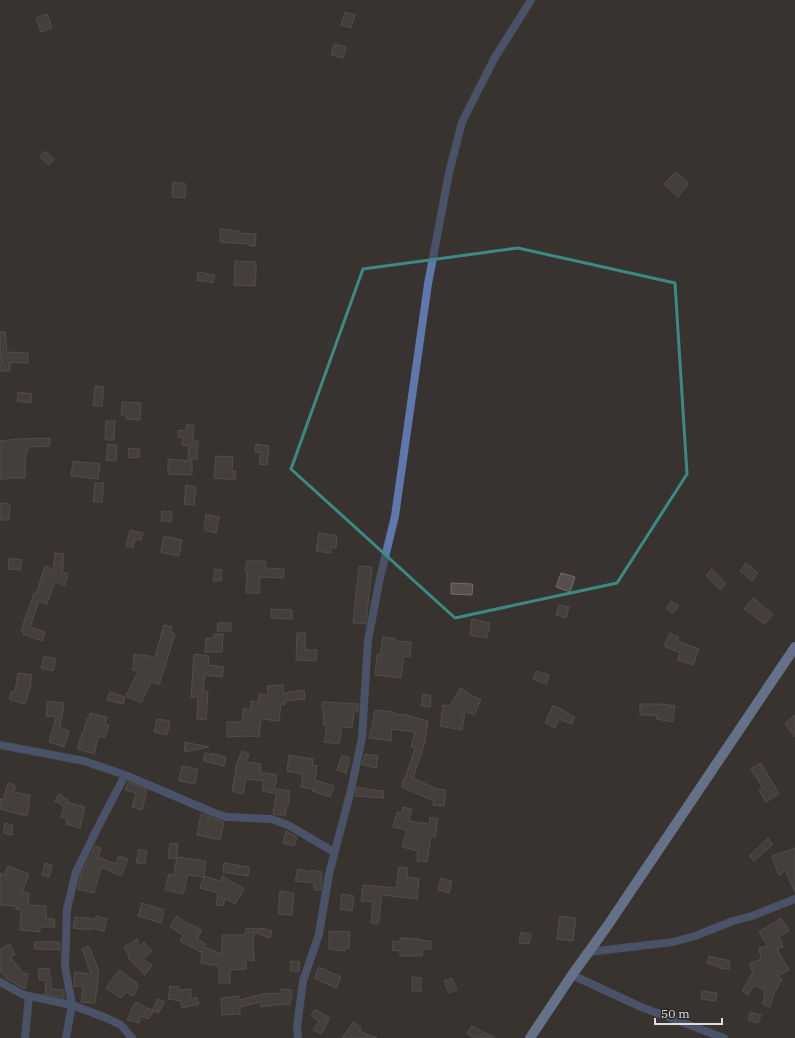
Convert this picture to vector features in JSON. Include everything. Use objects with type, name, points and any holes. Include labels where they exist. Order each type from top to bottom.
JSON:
[{"type":"main road","points":[[530,1038],[795,647]]},
{"type":"street","points":[[298,1038],[297,1028],[303,981],[319,934],[329,874],[351,790],[362,738],[368,640],[380,578],[395,516],[428,284],[449,173],[462,122],[494,59],[531,0]]},
{"type":"street","points":[[0,745],[84,761],[125,775],[226,817],[271,819],[288,825],[334,852]]},
{"type":"street","points":[[66,1038],[72,1005],[65,966],[67,909],[76,872],[125,775]]},
{"type":"street","points":[[589,952],[673,942],[752,916],[795,899]]},
{"type":"street","points":[[572,975],[641,1006],[724,1038]]},
{"type":"street","points":[[0,982],[29,996],[72,1005],[104,1017],[121,1025],[132,1038]]},
{"type":"street","points":[[25,1038],[29,996]]},
{"type":"highlighted area","points":[[518,248],[675,283],[687,474],[617,583],[455,618],[291,469],[363,269]]},
{"type":"building","points":[[345,12],[355,15],[351,28],[341,25]]},
{"type":"building","points":[[47,14],[52,28],[41,32],[36,18]]},
{"type":"building","points":[[334,44],[346,47],[343,58],[331,55]]},
{"type":"building","points":[[45,151],[54,159],[49,165],[40,157]]},
{"type":"building","points":[[676,172],[689,184],[678,197],[664,184]]},
{"type":"building","points":[[173,182],[186,184],[185,198],[172,197]]},
{"type":"building","points":[[220,229],[239,231],[239,233],[256,234],[255,246],[249,246],[249,244],[220,242]]},
{"type":"building","points":[[235,261],[256,262],[255,286],[234,285]]},
{"type":"building","points":[[198,272],[215,275],[213,283],[197,280]]},
{"type":"building","points":[[0,332],[5,332],[7,352],[28,353],[28,363],[10,362],[10,371],[0,371],[0,364],[2,364]]},
{"type":"building","points":[[95,386],[104,387],[102,406],[93,406]]},
{"type":"building","points":[[18,392],[32,394],[31,403],[17,401]]},
{"type":"building","points":[[122,402],[141,403],[140,420],[126,419],[126,415],[121,415]]},
{"type":"building","points":[[106,421],[115,421],[114,440],[105,440]]},
{"type":"building","points":[[186,425],[194,425],[193,441],[198,441],[197,459],[188,459],[189,446],[182,445],[183,438],[178,437],[178,430],[186,431]]},
{"type":"building","points":[[50,438],[50,446],[28,447],[28,451],[26,451],[25,478],[0,479],[0,441]]},
{"type":"building","points":[[108,444],[117,445],[116,461],[106,460]]},
{"type":"building","points":[[256,444],[269,446],[267,465],[259,464],[261,453],[255,452]]},
{"type":"building","points":[[139,448],[140,457],[129,458],[128,449]]},
{"type":"building","points":[[216,456],[233,457],[232,471],[236,471],[235,480],[214,478]]},
{"type":"building","points":[[168,459],[192,461],[192,475],[168,474]]},
{"type":"building","points":[[73,461],[100,464],[98,479],[71,476]]},
{"type":"building","points":[[95,483],[104,483],[102,502],[93,502]]},
{"type":"building","points":[[186,485],[196,487],[194,505],[184,504]]},
{"type":"building","points":[[0,503],[10,504],[9,520],[0,520]]},
{"type":"building","points":[[162,511],[172,512],[171,522],[161,521]]},
{"type":"building","points":[[206,514],[219,517],[216,533],[204,530]]},
{"type":"building","points":[[130,530],[143,533],[141,540],[135,539],[133,548],[126,546]]},
{"type":"building","points":[[319,533],[337,536],[336,548],[331,547],[331,553],[316,551]]},
{"type":"building","points":[[164,536],[182,540],[179,556],[161,552]]},
{"type":"building","points":[[55,553],[64,554],[62,572],[68,574],[65,585],[55,582],[47,604],[39,601],[30,627],[45,632],[42,641],[23,634],[24,631],[21,631],[34,593],[36,594],[45,566],[53,569]]},
{"type":"building","points":[[9,558],[22,560],[20,570],[8,569]]},
{"type":"building","points":[[247,561],[265,561],[266,568],[284,569],[284,578],[260,577],[259,593],[246,593],[247,572],[245,572]]},
{"type":"building","points":[[746,563],[758,573],[752,581],[740,571]]},
{"type":"building","points":[[359,566],[372,567],[366,624],[353,623]]},
{"type":"building","points":[[215,569],[222,570],[221,581],[213,581]]},
{"type":"building","points":[[712,569],[726,584],[720,590],[706,575]]},
{"type":"building","points":[[561,573],[575,577],[570,592],[556,587]]},
{"type":"building","points":[[451,583],[473,584],[472,595],[451,594]]},
{"type":"building","points":[[753,598],[773,614],[765,624],[744,609]]},
{"type":"building","points":[[671,601],[679,606],[673,613],[666,609]]},
{"type":"building","points":[[559,605],[569,607],[566,618],[556,615]]},
{"type":"building","points":[[271,609],[292,610],[292,619],[271,618]]},
{"type":"building","points":[[472,619],[490,623],[487,638],[470,635]]},
{"type":"building","points":[[218,623],[231,623],[231,631],[217,631]]},
{"type":"building","points":[[164,625],[172,627],[171,632],[175,634],[159,685],[151,682],[141,703],[126,696],[138,671],[133,670],[134,654],[155,657]]},
{"type":"building","points":[[297,633],[305,633],[305,650],[317,650],[316,661],[296,660]]},
{"type":"building","points":[[670,633],[679,637],[677,641],[699,649],[693,665],[678,660],[680,653],[664,646]]},
{"type":"building","points":[[214,634],[223,634],[222,652],[205,652],[206,638],[214,638]]},
{"type":"building","points":[[383,637],[395,639],[394,641],[411,642],[410,657],[404,656],[401,678],[375,675],[377,655],[380,655]]},
{"type":"building","points":[[194,654],[209,656],[208,665],[224,667],[222,677],[205,675],[203,691],[208,692],[206,720],[197,719],[198,697],[191,697]]},
{"type":"building","points":[[44,656],[56,659],[53,671],[41,668]]},
{"type":"building","points":[[536,671],[549,675],[546,684],[533,679]]},
{"type":"building","points":[[18,673],[32,675],[25,704],[9,699],[12,691],[15,691]]},
{"type":"building","points":[[283,685],[284,693],[304,690],[305,699],[285,701],[285,704],[281,705],[279,721],[261,719],[259,737],[227,737],[227,722],[242,722],[243,709],[251,709],[251,701],[259,702],[259,694],[268,695],[267,686]]},
{"type":"building","points":[[460,688],[481,700],[474,715],[465,711],[462,730],[440,726],[443,705],[450,706]]},
{"type":"building","points":[[110,692],[125,697],[123,704],[107,700]]},
{"type":"building","points":[[423,694],[431,696],[430,707],[421,706]]},
{"type":"building","points":[[48,701],[64,703],[60,728],[69,731],[64,747],[49,742],[56,717],[46,716]]},
{"type":"building","points":[[322,702],[359,704],[358,712],[354,712],[352,728],[342,727],[339,744],[324,742],[327,726],[323,725],[324,710],[322,710]]},
{"type":"building","points":[[640,704],[675,706],[673,722],[656,719],[657,715],[640,715]]},
{"type":"building","points":[[553,705],[575,717],[572,724],[559,719],[555,728],[545,723]]},
{"type":"building","points":[[375,710],[394,712],[394,714],[407,715],[428,721],[425,742],[413,778],[437,789],[446,790],[444,806],[433,805],[434,801],[402,787],[403,779],[405,779],[415,748],[411,747],[415,732],[392,729],[391,741],[369,738]]},
{"type":"building","points":[[90,713],[107,717],[105,724],[109,725],[105,738],[99,736],[94,754],[77,749]]},
{"type":"building","points":[[795,715],[795,737],[785,723]]},
{"type":"building","points":[[157,719],[170,721],[167,735],[154,732]]},
{"type":"building","points":[[184,742],[209,747],[185,752]]},
{"type":"building","points":[[242,751],[249,754],[246,762],[261,764],[260,772],[277,775],[274,793],[262,791],[264,781],[246,779],[243,794],[232,791],[235,768]]},
{"type":"building","points":[[205,753],[226,757],[224,766],[203,761]]},
{"type":"building","points":[[365,754],[378,756],[376,768],[362,765]]},
{"type":"building","points":[[289,755],[313,759],[312,765],[317,766],[315,780],[334,786],[330,797],[312,791],[313,789],[301,787],[303,774],[287,771]]},
{"type":"building","points":[[342,755],[350,758],[346,773],[337,770]]},
{"type":"building","points":[[761,763],[779,794],[766,802],[759,790],[763,788],[751,769]]},
{"type":"building","points":[[182,766],[198,769],[195,784],[179,781]]},
{"type":"building","points":[[128,782],[147,790],[142,810],[132,807],[136,793],[125,790]]},
{"type":"building","points":[[8,783],[16,786],[13,792],[30,795],[27,816],[0,809],[0,799],[3,800]]},
{"type":"building","points":[[357,787],[384,791],[383,798],[355,796]]},
{"type":"building","points":[[277,789],[290,791],[285,816],[273,814]]},
{"type":"building","points":[[59,794],[68,800],[67,802],[85,807],[80,828],[66,824],[67,819],[61,817],[64,806],[55,801]]},
{"type":"building","points":[[403,807],[412,809],[409,821],[429,824],[430,817],[438,819],[435,837],[431,836],[427,862],[417,861],[418,851],[402,847],[407,830],[393,827],[397,812],[402,813]]},
{"type":"building","points":[[201,814],[224,822],[220,840],[197,835]]},
{"type":"building","points":[[5,823],[13,825],[12,835],[3,833]]},
{"type":"building","points":[[286,831],[297,837],[294,846],[283,843]]},
{"type":"building","points":[[768,838],[773,844],[754,861],[749,856]]},
{"type":"building","points":[[170,843],[178,844],[176,859],[168,858]]},
{"type":"building","points":[[95,846],[101,848],[98,857],[116,864],[119,856],[128,859],[121,876],[101,867],[94,893],[78,889],[81,874]]},
{"type":"building","points":[[795,848],[795,892],[785,870],[779,876],[772,856]]},
{"type":"building","points":[[139,849],[147,851],[145,864],[136,863]]},
{"type":"building","points":[[177,857],[206,861],[204,877],[188,875],[183,894],[165,890],[169,874],[174,875]]},
{"type":"building","points":[[45,863],[52,865],[49,877],[42,875]]},
{"type":"building","points":[[224,863],[249,867],[248,876],[223,872]]},
{"type":"building","points":[[8,866],[29,874],[22,892],[29,893],[28,905],[46,906],[46,919],[54,919],[55,927],[40,927],[40,932],[20,930],[21,910],[16,909],[16,906],[0,905],[0,873],[4,875]]},
{"type":"building","points":[[399,867],[408,868],[407,877],[419,879],[417,899],[382,895],[378,924],[371,923],[373,902],[361,901],[363,885],[396,888]]},
{"type":"building","points":[[298,869],[311,872],[311,870],[322,872],[321,890],[314,890],[314,883],[295,881]]},
{"type":"building","points":[[204,876],[220,881],[222,880],[222,876],[244,889],[235,904],[225,898],[223,906],[216,905],[218,893],[200,888]]},
{"type":"building","points":[[441,878],[452,881],[449,893],[438,890]]},
{"type":"building","points":[[280,891],[294,893],[292,915],[278,914]]},
{"type":"building","points":[[342,894],[354,896],[352,911],[340,909]]},
{"type":"building","points":[[142,903],[164,910],[161,923],[138,916]]},
{"type":"building","points":[[96,916],[107,919],[104,931],[91,928],[91,930],[73,928],[75,917],[95,919]]},
{"type":"building","points":[[177,916],[189,925],[190,924],[202,930],[197,939],[206,944],[204,947],[222,954],[222,935],[245,935],[246,928],[262,928],[272,931],[270,938],[254,932],[254,961],[246,960],[246,969],[230,970],[230,983],[219,983],[219,966],[201,963],[202,951],[201,952],[180,941],[183,936],[170,926]]},
{"type":"building","points":[[560,916],[576,918],[573,941],[557,939]]},
{"type":"building","points":[[781,918],[789,931],[779,936],[783,947],[777,949],[789,970],[777,976],[782,979],[773,996],[770,1007],[763,1004],[765,991],[754,985],[748,995],[742,991],[753,972],[749,964],[761,959],[759,948],[768,946],[759,932]]},
{"type":"building","points":[[329,931],[350,932],[349,949],[345,948],[345,951],[329,949]]},
{"type":"building","points":[[521,932],[531,934],[529,944],[519,943]]},
{"type":"building","points":[[400,938],[431,941],[431,949],[423,949],[422,956],[400,956],[400,951],[392,950],[393,941],[400,942]]},
{"type":"building","points":[[137,939],[140,946],[144,942],[152,951],[143,959],[152,965],[145,975],[128,958],[129,956],[124,947]]},
{"type":"building","points":[[34,942],[60,942],[60,950],[35,949]]},
{"type":"building","points":[[10,944],[15,955],[10,957],[23,973],[28,974],[25,989],[7,979],[0,971],[0,949]]},
{"type":"building","points":[[89,946],[99,971],[95,1003],[81,1002],[83,987],[74,986],[75,972],[91,974],[82,949]]},
{"type":"building","points":[[709,956],[730,961],[729,969],[719,968],[707,963]]},
{"type":"building","points":[[291,961],[300,962],[299,972],[290,971]]},
{"type":"building","points":[[319,967],[341,977],[336,988],[314,978]]},
{"type":"building","points":[[49,968],[52,989],[64,990],[64,998],[45,994],[46,980],[39,980],[38,969]]},
{"type":"building","points":[[119,970],[138,984],[133,996],[126,992],[121,998],[106,988]]},
{"type":"building","points":[[412,977],[421,978],[421,992],[412,991]]},
{"type":"building","points":[[452,978],[457,990],[449,993],[444,981]]},
{"type":"building","points":[[170,986],[179,987],[178,990],[191,989],[191,999],[197,997],[199,1004],[182,1008],[181,1001],[168,999]]},
{"type":"building","points":[[281,989],[292,990],[290,1005],[281,1004],[261,1007],[260,1002],[240,1007],[240,1014],[222,1015],[221,998],[239,996],[239,1000],[262,994],[281,993]]},
{"type":"building","points":[[702,991],[717,993],[716,1001],[701,999]]},
{"type":"building","points":[[158,999],[165,1002],[158,1013],[152,1010]]},
{"type":"building","points":[[135,1002],[153,1011],[149,1019],[141,1016],[139,1023],[127,1020]]},
{"type":"building","points":[[315,1009],[330,1018],[321,1034],[313,1030],[319,1021],[311,1016]]},
{"type":"building","points":[[750,1012],[761,1015],[758,1023],[748,1020]]},
{"type":"building","points":[[353,1022],[361,1028],[359,1031],[377,1038],[342,1038]]},
{"type":"building","points":[[471,1026],[495,1038],[475,1038],[467,1034]]}]
